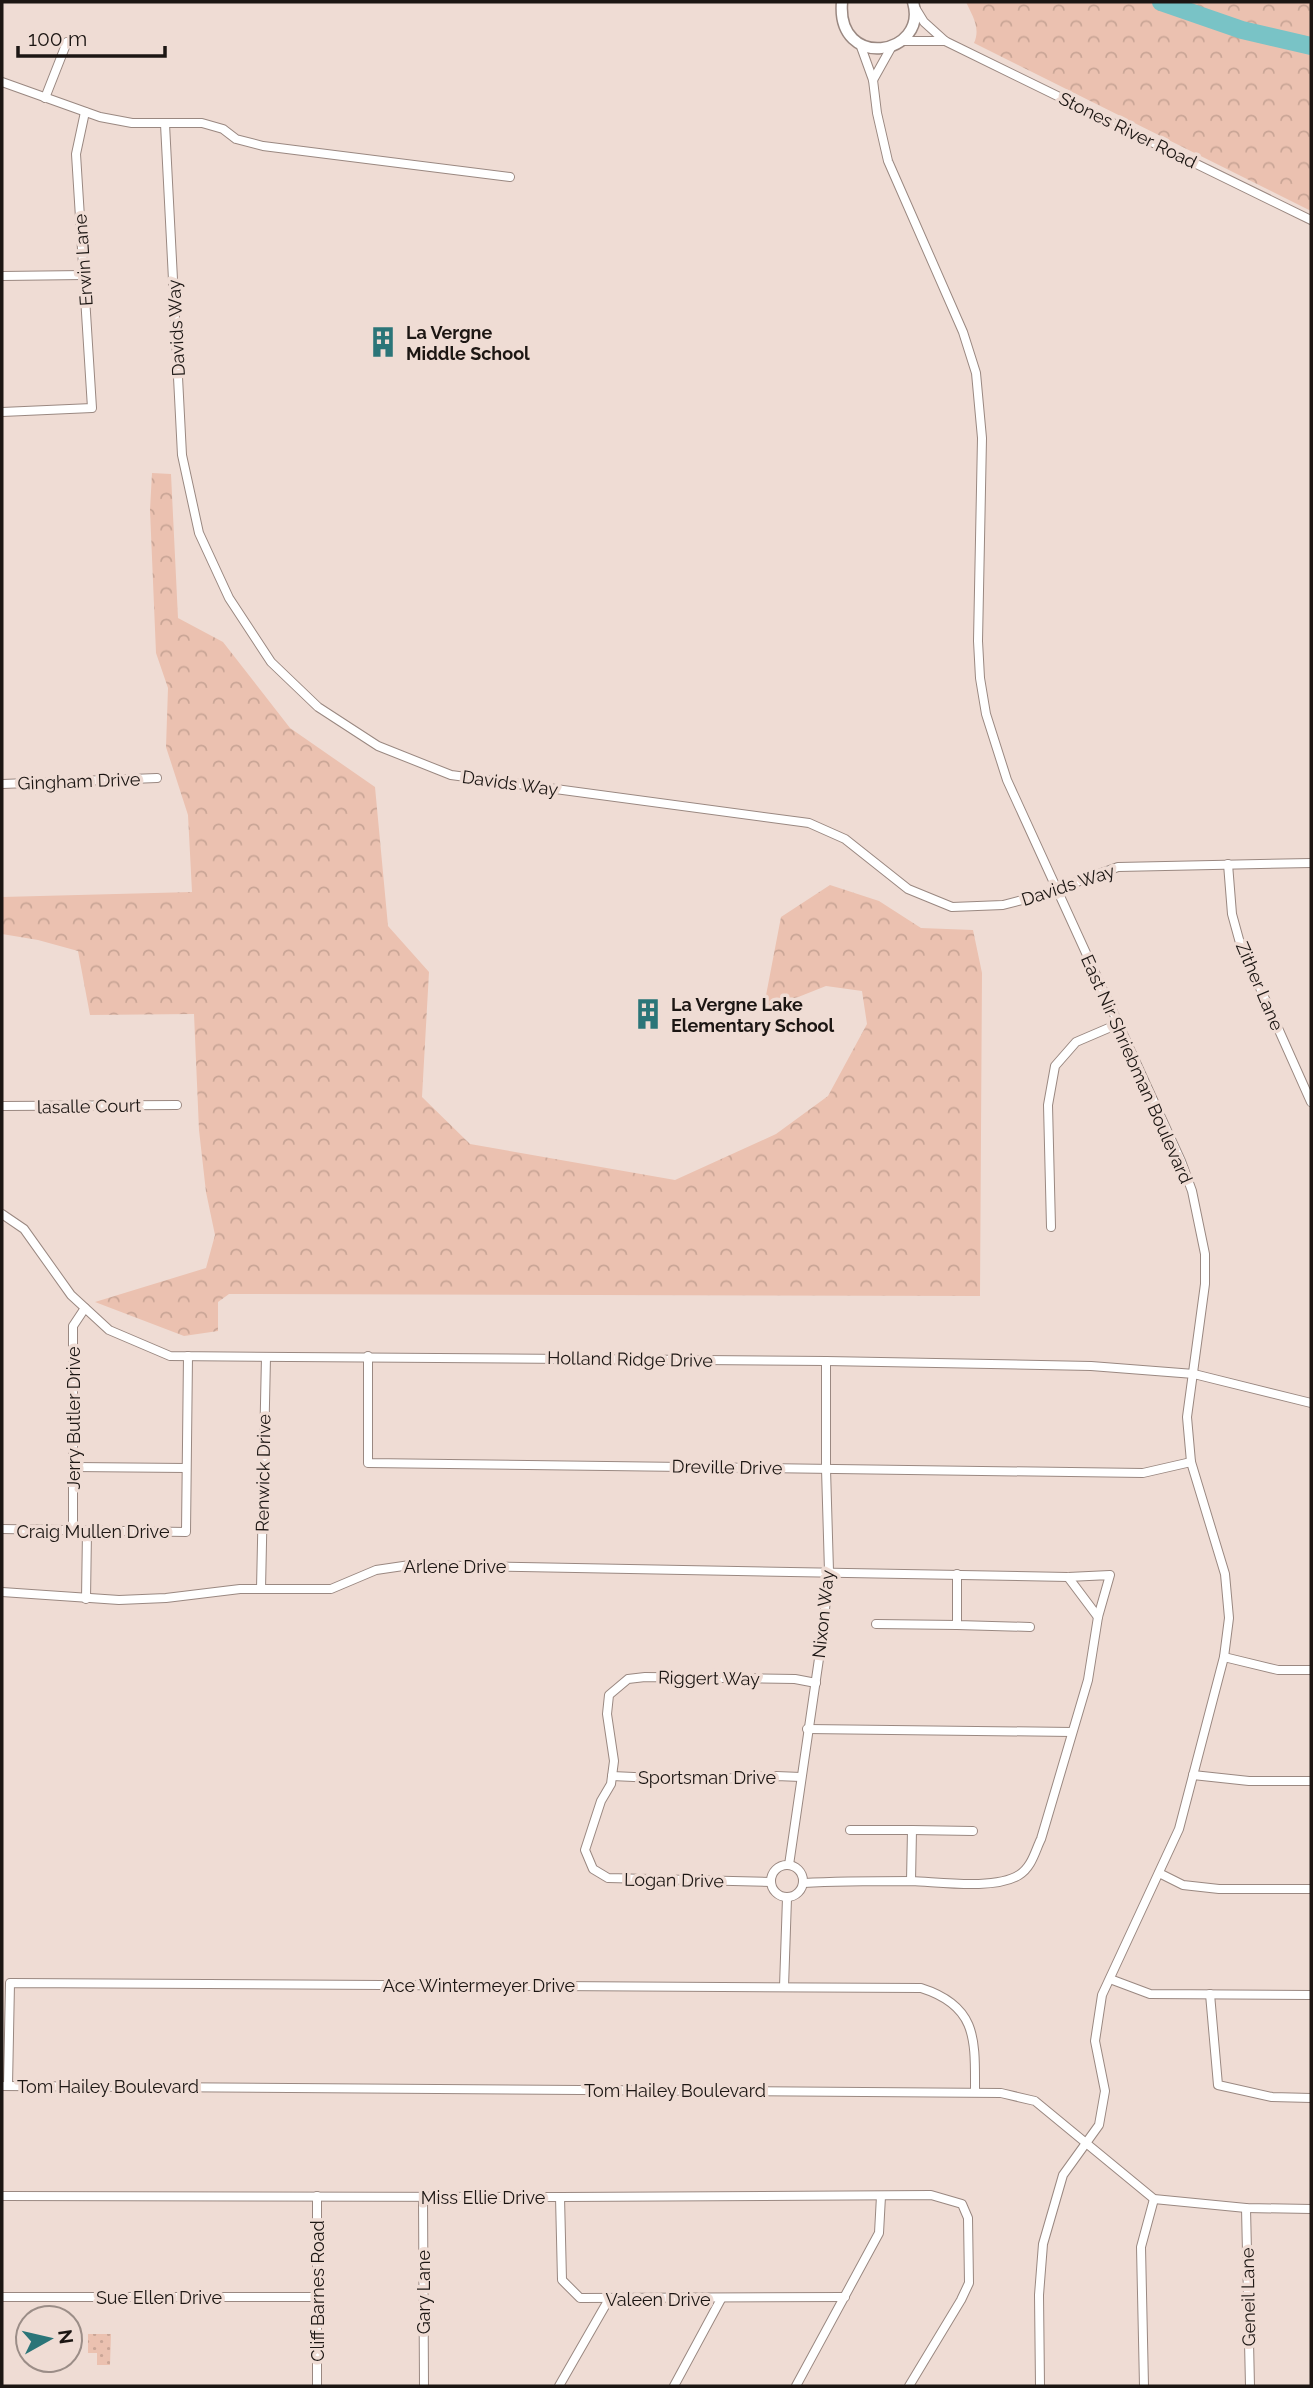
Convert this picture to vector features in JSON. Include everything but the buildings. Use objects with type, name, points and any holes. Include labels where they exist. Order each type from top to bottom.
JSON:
[{"type":"main road","points":[[839,5],[845,30],[860,44]]},
{"type":"main road","name":"Stones River Road","points":[[860,44],[873,49],[897,43],[914,25],[915,5]]},
{"type":"street","name":"Stones River Road","points":[[915,5],[924,22],[945,41],[1311,220]]},
{"type":"street","name":"Stones River Road","points":[[897,43],[945,41]]},
{"type":"street","points":[[45,98],[67,43]]},
{"type":"street","points":[[873,80],[897,43]]},
{"type":"street","name":"East Nir Shriebman Boulevard","points":[[860,44],[873,80],[888,161],[963,332],[976,373],[982,427],[978,640],[984,702],[999,759],[1181,1161],[1192,1191],[1205,1254],[1205,1284],[1187,1417],[1191,1462],[1225,1574],[1229,1618],[1224,1657],[1179,1829],[1102,1995],[1096,2040],[1105,2091],[1099,2124],[1063,2175],[1043,2244],[1039,2295],[1040,2386]]},
{"type":"street","points":[[2,82],[85,112],[132,123],[202,123],[223,129],[236,139],[263,146],[510,177]]},
{"type":"street","name":"Erwin Lane","points":[[2,412],[92,408],[76,155],[85,112]]},
{"type":"street","name":"Davids Way","points":[[165,124],[183,456],[199,533],[229,598],[271,662],[318,707],[377,747],[451,775],[809,823],[845,839],[908,889],[952,907],[1003,905],[1118,867],[1311,863]]},
{"type":"street","points":[[2,276],[84,275]]},
{"type":"street","name":"Gingham Drive","points":[[2,783],[157,778]]},
{"type":"street","name":"Zither Lane","points":[[1228,864],[1232,914],[1240,943],[1311,1102]]},
{"type":"street","points":[[1051,1227],[1048,1105],[1055,1066],[1076,1042],[1118,1024]]},
{"type":"street","name":"lasalle Court","points":[[2,1106],[177,1105]]},
{"type":"street","name":"Holland Ridge Drive","points":[[2,1214],[24,1229],[71,1295],[109,1330],[170,1356],[368,1356],[1091,1366],[1194,1374],[1311,1403]]},
{"type":"street","name":"Jerry Butler Drive","points":[[73,1531],[73,1326],[85,1308]]},
{"type":"street","points":[[74,1467],[186,1468],[188,1356]]},
{"type":"street","name":"Dreville Drive","points":[[368,1356],[368,1463],[1143,1473],[1191,1462]]},
{"type":"street","name":"Renwick Drive","points":[[261,1589],[265,1357]]},
{"type":"street","name":"Nixon Way","points":[[789,1865],[807,1729],[816,1683],[829,1571],[825,1469],[826,1361]]},
{"type":"street","name":"Craig Mullen Drive","points":[[2,1529],[186,1532],[186,1468]]},
{"type":"street","points":[[86,1599],[87,1531]]},
{"type":"street","name":"Arlene Drive","points":[[2,1591],[86,1599],[166,1598],[240,1589],[331,1588],[376,1570],[410,1564],[1068,1577],[1110,1575],[1098,1617]]},
{"type":"street","points":[[957,1574],[957,1625]]},
{"type":"street","points":[[804,1883],[911,1881],[972,1884],[1007,1880],[1021,1874],[1031,1863],[1041,1839],[1088,1680],[1098,1617],[1068,1577]]},
{"type":"street","points":[[876,1624],[1030,1627]]},
{"type":"street","points":[[1224,1657],[1278,1670],[1311,1670]]},
{"type":"street","name":"Riggert Way","points":[[609,1695],[628,1679],[645,1677],[795,1679],[816,1683]]},
{"type":"street","name":"Logan Drive","points":[[609,1695],[607,1714],[614,1762],[611,1784],[601,1801],[585,1850],[593,1869],[608,1878],[619,1879],[771,1882]]},
{"type":"street","points":[[807,1729],[1072,1732]]},
{"type":"street","points":[[1193,1775],[1248,1781],[1311,1781]]},
{"type":"street","name":"Sportsman Drive","points":[[612,1776],[699,1780],[801,1777]]},
{"type":"street","points":[[850,1830],[973,1831]]},
{"type":"street","points":[[911,1881],[912,1830]]},
{"type":"street","points":[[789,1865],[801,1872],[804,1883],[799,1892],[788,1898],[775,1893],[771,1882],[776,1869],[789,1865]]},
{"type":"street","points":[[1159,1873],[1183,1885],[1219,1889],[1311,1889]]},
{"type":"street","points":[[784,1987],[788,1898]]},
{"type":"street","points":[[1110,1979],[1150,1994],[1311,1995]]},
{"type":"street","name":"Ace Wintermeyer Drive","points":[[5,2086],[10,1983],[784,1987],[920,1988],[942,1995],[960,2010],[970,2027],[975,2050],[975,2092]]},
{"type":"street","points":[[1210,1994],[1218,2085],[1272,2097],[1311,2098]]},
{"type":"street","name":"Tom Hailey Boulevard","points":[[5,2086],[1001,2093],[1035,2101],[1154,2199]]},
{"type":"street","name":"Miss Ellie Drive","points":[[2,2196],[931,2195],[962,2204],[968,2218],[969,2283],[961,2301],[909,2386]]},
{"type":"street","name":"Cliff Barnes Road","points":[[317,2196],[317,2386]]},
{"type":"street","points":[[796,2386],[879,2233],[881,2196]]},
{"type":"street","name":"Gary Lane","points":[[423,2197],[424,2386]]},
{"type":"street","name":"Valeen Drive","points":[[559,2197],[562,2280],[580,2298],[845,2297]]},
{"type":"street","points":[[1144,2386],[1142,2247],[1154,2199],[1246,2208],[1311,2209]]},
{"type":"street","name":"Geneil Lane","points":[[1246,2208],[1250,2386]]},
{"type":"street","name":"Sue Ellen Drive","points":[[2,2297],[317,2297]]},
{"type":"street","points":[[559,2386],[609,2299]]},
{"type":"street","points":[[674,2386],[721,2299]]},
{"type":"green space","points":[[966,2],[1311,2],[1311,211],[974,43],[977,32]]},
{"type":"green space","points":[[152,473],[171,474],[178,618],[223,642],[290,728],[375,787],[388,926],[429,972],[422,1097],[470,1144],[675,1180],[776,1134],[828,1096],[867,1024],[862,991],[826,986],[763,1011],[781,917],[830,885],[879,901],[921,928],[973,930],[982,973],[980,1296],[229,1294],[218,1302],[218,1331],[184,1336],[95,1302],[206,1268],[215,1235],[206,1192],[199,1130],[194,1014],[90,1015],[78,951],[2,934],[2,897],[192,892],[188,815],[166,747],[168,688],[156,653],[150,510]]},
{"type":"green space","points":[[88,2334],[111,2334],[110,2365],[97,2365],[97,2353],[88,2353]]},
{"type":"waterway","points":[[1161,2],[1242,30],[1311,46]]},
{"type":"place","name":"La Vergne Middle School","points":[[383,342]]},
{"type":"place","name":"La Vergne Lake Elementary School","points":[[648,1014]]}]
